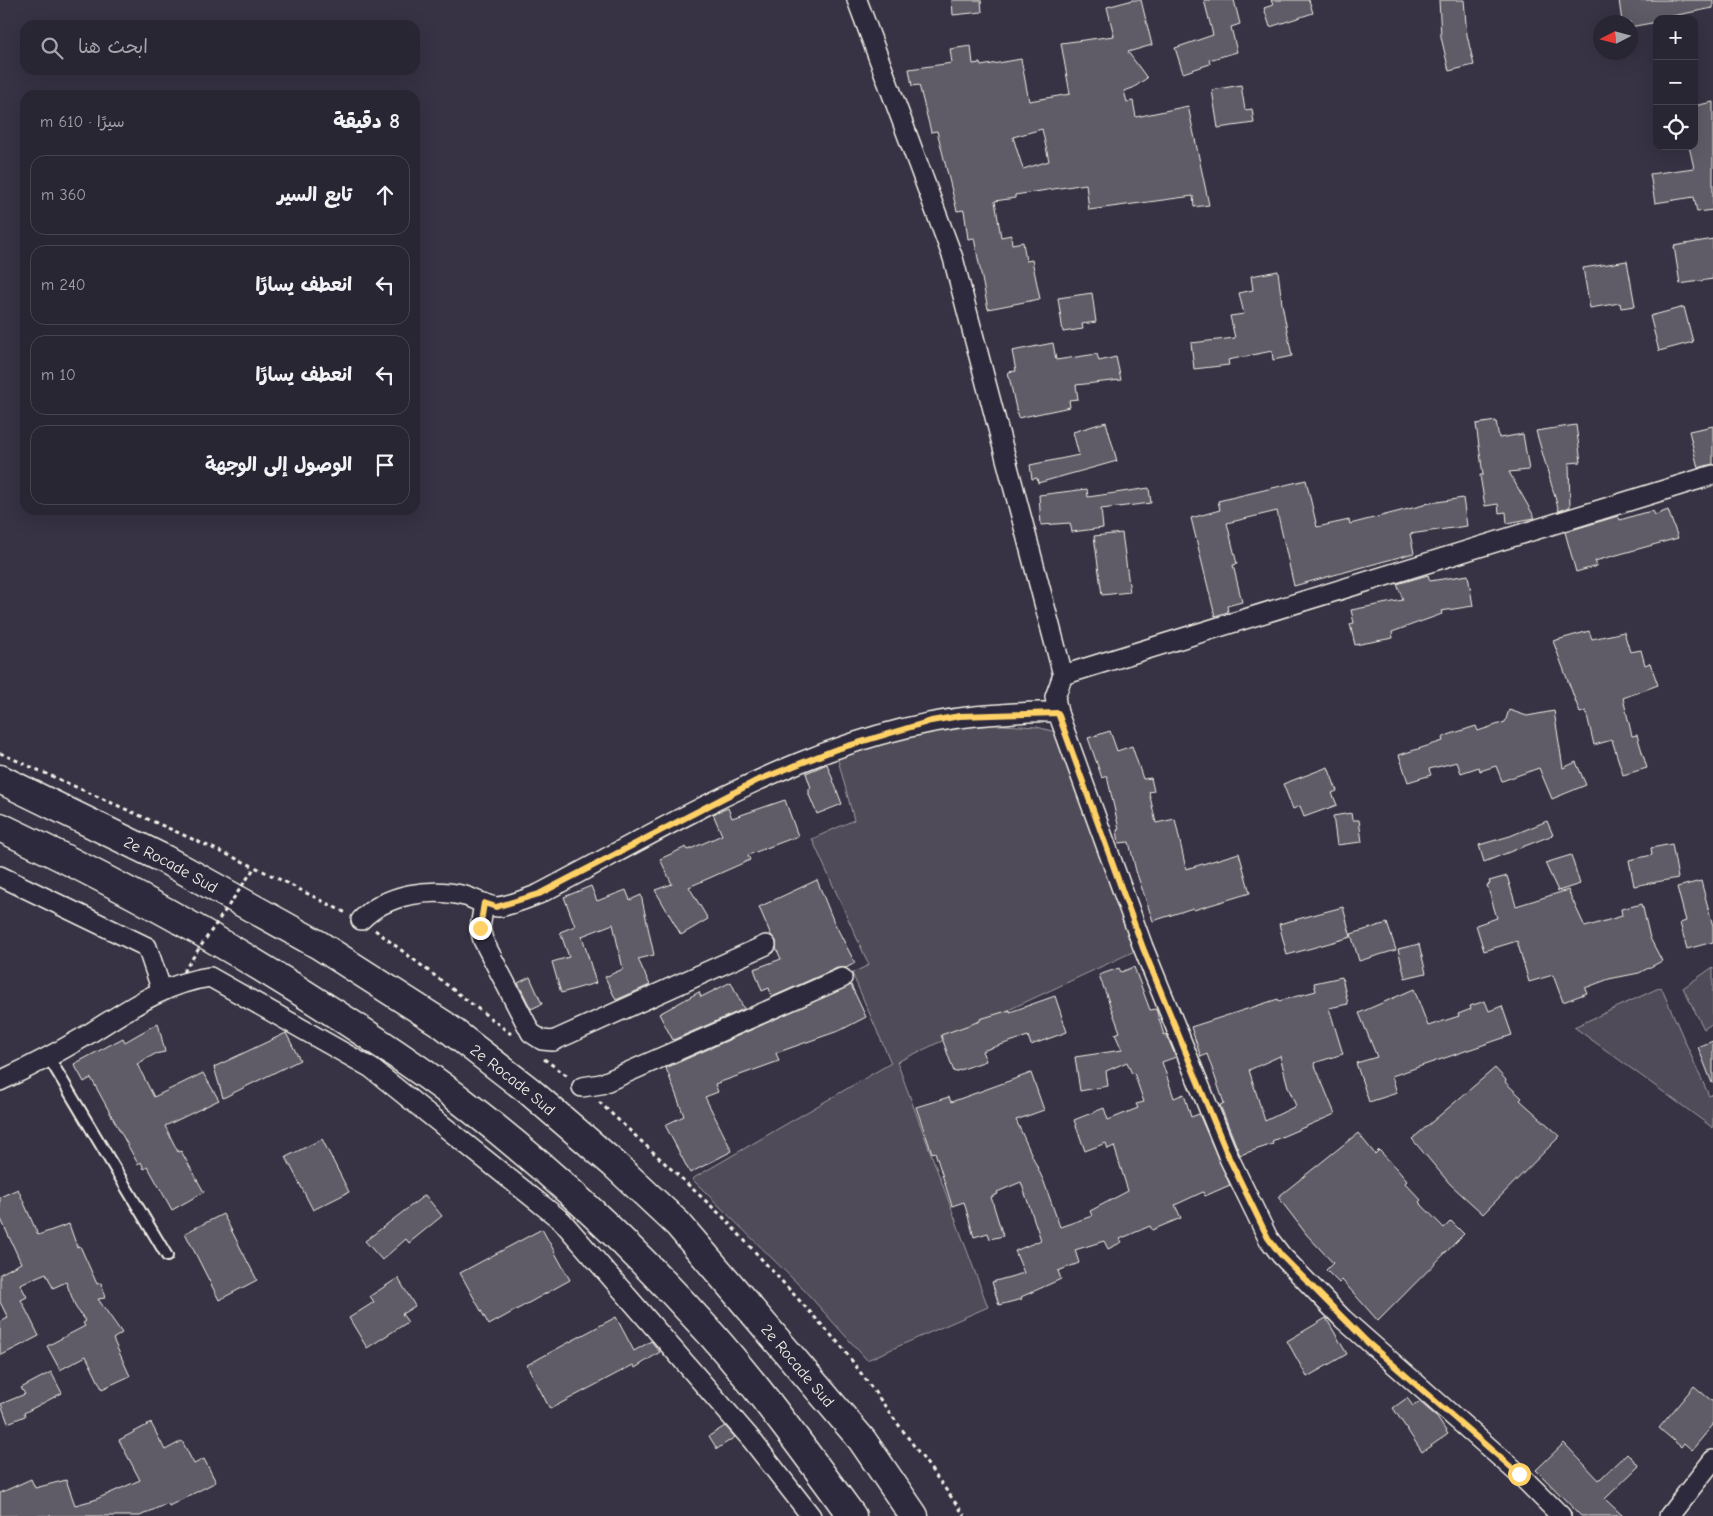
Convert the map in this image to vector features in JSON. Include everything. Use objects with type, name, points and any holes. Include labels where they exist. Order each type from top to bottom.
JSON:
[{"type":"highway","name":"2e Rocade Sud","points":[[0,779],[164,859],[319,945],[444,1025],[528,1090],[615,1165],[678,1224],[862,1440],[914,1516]]},
{"type":"highway","points":[[0,827],[124,888],[207,934],[297,988],[464,1102],[583,1204],[711,1334],[763,1395],[852,1516]]},
{"type":"street","points":[[857,0],[953,258],[1063,675],[1055,697],[1058,713],[1146,956],[1229,1158],[1268,1238],[1281,1255],[1343,1319],[1519,1474],[1561,1516]]},
{"type":"street","points":[[1063,675],[1713,475]]},
{"type":"street","points":[[361,920],[381,904],[428,892],[465,896],[496,907],[539,894],[756,781],[834,750],[931,721],[960,716],[1058,713]]},
{"type":"street","points":[[0,876],[147,947],[162,991]]},
{"type":"street","points":[[484,903],[480,928],[483,940],[531,1033],[542,1040],[553,1041],[766,945]]},
{"type":"street","points":[[0,1081],[50,1058],[162,991],[189,980],[210,977],[371,1068],[562,1221],[751,1439],[811,1516]]},
{"type":"street","points":[[582,1087],[601,1084],[842,978]]},
{"type":"street","points":[[1669,1516],[1713,1460]]},
{"type":"lane","points":[[50,1058],[167,1256]]},
{"type":"path","points":[[183,972],[255,867]]},
{"type":"shaded area","points":[[970,723],[1037,727],[1059,733],[1139,949],[897,1062],[988,1307],[867,1360],[805,1291],[692,1179],[891,1063],[852,973],[869,965],[812,839],[854,820],[837,756],[916,734]]},
{"type":"shaded area","points":[[1713,967],[1713,1023],[1704,1029],[1683,988]]},
{"type":"shaded area","points":[[1661,987],[1709,1096],[1713,1094],[1713,1128],[1574,1027]]},
{"type":"building","points":[[952,0],[981,0],[982,12],[953,15]]},
{"type":"building","points":[[1133,0],[1141,0],[1152,45],[1128,52],[1147,78],[1133,88],[1124,91],[1127,102],[1133,101],[1136,117],[1188,106],[1209,205],[1194,207],[1193,196],[1089,210],[1086,184],[1015,195],[1015,198],[995,201],[1001,237],[1011,235],[1012,244],[1023,242],[1026,261],[1032,260],[1040,299],[988,309],[974,238],[968,239],[964,210],[957,211],[937,131],[931,132],[919,85],[912,86],[909,69],[952,63],[950,49],[971,46],[973,64],[980,63],[981,66],[1021,59],[1029,101],[1070,94],[1061,43],[1114,36],[1107,7]],"holes":[[[1042,129],[1049,161],[1023,169],[1013,137]]]},
{"type":"building","points":[[1204,0],[1234,0],[1240,24],[1231,27],[1237,52],[1209,60],[1210,64],[1183,73],[1175,48],[1213,35]]},
{"type":"building","points":[[1271,0],[1309,0],[1313,13],[1270,27],[1264,8],[1273,5]]},
{"type":"building","points":[[1439,0],[1464,0],[1467,35],[1474,65],[1449,71],[1441,37]]},
{"type":"building","points":[[1619,0],[1713,0],[1713,8],[1677,15],[1653,15],[1653,23],[1638,26],[1638,15],[1621,15]]},
{"type":"building","points":[[1241,85],[1245,110],[1252,109],[1254,123],[1218,128],[1212,90]]},
{"type":"building","points":[[1713,102],[1713,210],[1697,212],[1694,197],[1655,203],[1650,174],[1694,168],[1690,150],[1698,150],[1698,105]]},
{"type":"building","points":[[1713,239],[1713,279],[1680,284],[1674,246]]},
{"type":"building","points":[[1627,261],[1635,306],[1621,308],[1620,303],[1590,308],[1583,268]]},
{"type":"building","points":[[1278,271],[1292,356],[1273,360],[1272,351],[1228,360],[1229,365],[1194,369],[1191,343],[1235,338],[1230,316],[1244,314],[1239,293],[1253,290],[1251,276]]},
{"type":"building","points":[[1092,293],[1096,322],[1082,324],[1083,329],[1063,332],[1058,298]]},
{"type":"building","points":[[1684,307],[1693,342],[1659,351],[1650,316]]},
{"type":"building","points":[[1053,343],[1056,360],[1097,354],[1099,361],[1116,357],[1121,380],[1076,385],[1078,399],[1069,400],[1070,407],[1018,418],[1008,372],[1016,371],[1012,351]]},
{"type":"building","points":[[1496,421],[1499,438],[1523,434],[1529,470],[1509,472],[1535,518],[1507,523],[1506,512],[1499,513],[1498,504],[1485,506],[1480,475],[1483,475],[1476,424]]},
{"type":"building","points":[[1106,422],[1117,461],[1038,483],[1037,478],[1032,479],[1030,465],[1079,455],[1073,432]]},
{"type":"building","points":[[1576,425],[1581,462],[1569,463],[1570,507],[1559,511],[1536,431]]},
{"type":"building","points":[[1713,426],[1713,464],[1698,468],[1689,431]]},
{"type":"building","points":[[1306,480],[1317,527],[1349,520],[1350,524],[1424,504],[1463,498],[1467,526],[1410,534],[1414,553],[1294,586],[1277,511],[1227,523],[1237,564],[1233,565],[1242,602],[1227,606],[1228,612],[1215,616],[1191,518],[1220,510],[1218,501]]},
{"type":"building","points":[[1149,488],[1151,503],[1101,509],[1103,528],[1072,532],[1070,523],[1041,525],[1039,495],[1087,489],[1088,497]]},
{"type":"building","points":[[1668,510],[1678,538],[1595,561],[1597,566],[1576,572],[1565,532],[1618,516],[1620,520],[1653,511],[1655,515]]},
{"type":"building","points":[[1122,533],[1130,592],[1102,595],[1094,536]]},
{"type":"building","points":[[1428,575],[1430,581],[1468,575],[1473,606],[1441,611],[1442,614],[1392,632],[1393,638],[1355,645],[1350,624],[1354,623],[1351,610],[1403,600],[1397,584]]},
{"type":"building","points":[[1589,631],[1592,639],[1624,632],[1630,652],[1641,650],[1645,665],[1650,663],[1658,685],[1623,698],[1632,736],[1637,735],[1647,768],[1623,775],[1612,740],[1594,745],[1586,711],[1580,713],[1553,641]]},
{"type":"building","points":[[1509,710],[1527,716],[1554,711],[1563,768],[1576,762],[1586,785],[1552,799],[1539,768],[1502,781],[1496,766],[1480,771],[1479,767],[1461,773],[1457,762],[1429,769],[1431,775],[1408,782],[1399,755],[1443,741],[1442,738],[1448,735],[1476,726],[1478,731],[1505,722]]},
{"type":"building","points":[[1110,731],[1117,751],[1132,746],[1143,779],[1151,778],[1154,791],[1149,792],[1156,823],[1175,819],[1186,869],[1239,853],[1250,893],[1153,921],[1136,871],[1129,842],[1119,843],[1117,830],[1119,829],[1107,776],[1102,778],[1088,738]]},
{"type":"building","points":[[827,764],[842,804],[817,814],[809,795],[809,789],[811,788],[806,773]]},
{"type":"building","points":[[1328,767],[1337,791],[1332,793],[1337,805],[1304,817],[1300,806],[1293,809],[1283,784]]},
{"type":"building","points":[[785,800],[798,836],[748,855],[750,860],[689,887],[708,919],[681,935],[655,890],[672,884],[660,859],[686,847],[688,850],[722,835],[713,814],[728,808],[732,818]]},
{"type":"building","points":[[1351,813],[1352,820],[1359,820],[1362,842],[1337,845],[1333,816]]},
{"type":"building","points":[[1547,821],[1553,835],[1484,862],[1479,845],[1510,836]]},
{"type":"building","points":[[1672,844],[1678,878],[1634,886],[1629,860],[1652,855],[1651,848]]},
{"type":"building","points":[[1571,855],[1580,884],[1558,891],[1545,863]]},
{"type":"building","points":[[1507,876],[1516,906],[1568,890],[1585,927],[1622,916],[1621,909],[1642,904],[1650,938],[1662,961],[1639,973],[1609,979],[1585,988],[1587,993],[1563,1002],[1553,975],[1529,982],[1517,941],[1484,951],[1476,925],[1497,918],[1487,885],[1490,884],[1489,881]]},
{"type":"building","points":[[817,880],[833,920],[855,963],[846,968],[837,968],[772,997],[769,988],[762,991],[754,969],[781,959],[776,948],[776,941],[771,935],[759,907]]},
{"type":"building","points":[[1701,881],[1713,926],[1713,942],[1687,949],[1680,923],[1686,921],[1677,887]]},
{"type":"building","points":[[591,886],[597,901],[626,890],[630,900],[641,895],[654,955],[638,959],[650,985],[616,1000],[605,977],[623,969],[613,924],[582,936],[596,983],[561,993],[552,962],[569,957],[560,932],[575,926],[564,897]]},
{"type":"building","points":[[1343,907],[1351,937],[1287,955],[1279,924]]},
{"type":"building","points":[[1387,923],[1396,950],[1359,961],[1351,934]]},
{"type":"building","points":[[1419,944],[1426,973],[1405,978],[1398,949]]},
{"type":"building","points":[[1134,967],[1150,1010],[1156,1009],[1164,1035],[1166,1034],[1176,1057],[1162,1062],[1174,1098],[1184,1094],[1191,1117],[1199,1114],[1230,1185],[1205,1196],[1203,1192],[1175,1205],[1181,1218],[1152,1230],[1150,1226],[1120,1239],[1122,1242],[1108,1249],[1104,1241],[1075,1250],[1079,1263],[1058,1271],[1061,1279],[1021,1297],[1022,1299],[999,1305],[992,1282],[1024,1273],[1015,1251],[1041,1240],[1021,1182],[997,1192],[998,1194],[991,1197],[1003,1236],[990,1239],[988,1233],[974,1237],[964,1202],[952,1206],[935,1152],[932,1153],[916,1107],[949,1097],[951,1102],[1031,1073],[1044,1110],[1016,1120],[1044,1182],[1060,1227],[1092,1216],[1090,1211],[1128,1191],[1114,1146],[1108,1149],[1106,1143],[1085,1151],[1074,1120],[1104,1108],[1108,1120],[1138,1108],[1136,1104],[1144,1102],[1134,1073],[1132,1074],[1127,1062],[1106,1071],[1108,1086],[1080,1091],[1075,1057],[1122,1050],[1115,1034],[1120,1032],[1099,975],[1119,968],[1121,972]]},
{"type":"building","points":[[530,977],[542,1004],[531,1009],[518,983]]},
{"type":"building","points":[[1342,977],[1348,1004],[1329,1008],[1343,1054],[1314,1063],[1335,1114],[1272,1141],[1273,1144],[1240,1155],[1220,1105],[1224,1103],[1207,1054],[1201,1057],[1191,1027],[1278,999],[1279,1001],[1316,991],[1314,983]],"holes":[[[1280,1056],[1288,1087],[1296,1106],[1265,1121],[1249,1070]]]},
{"type":"building","points":[[731,982],[744,1009],[673,1040],[659,1014],[699,992],[701,997]]},
{"type":"building","points":[[851,985],[866,1017],[841,1030],[776,1053],[779,1061],[715,1084],[718,1092],[705,1097],[732,1151],[690,1173],[665,1125],[684,1116],[666,1068]]},
{"type":"building","points":[[1414,989],[1428,1026],[1459,1016],[1458,1014],[1471,1009],[1470,1006],[1485,1001],[1489,1011],[1502,1006],[1512,1035],[1392,1076],[1397,1093],[1369,1102],[1356,1063],[1377,1057],[1359,1013]]},
{"type":"building","points":[[1055,996],[1067,1032],[1031,1045],[1028,1036],[982,1051],[986,1061],[954,1072],[941,1035],[980,1021],[980,1019],[1010,1010],[1010,1012]]},
{"type":"building","points":[[158,1023],[165,1052],[155,1054],[137,1064],[154,1097],[203,1073],[219,1100],[165,1126],[178,1152],[181,1151],[204,1192],[172,1210],[148,1167],[144,1169],[141,1162],[138,1164],[91,1078],[84,1082],[74,1064],[123,1038],[125,1042]]},
{"type":"building","points":[[286,1033],[300,1060],[223,1098],[214,1067]]},
{"type":"building","points":[[1713,1041],[1713,1083],[1712,1083],[1698,1047]]},
{"type":"building","points":[[1495,1068],[1506,1080],[1505,1082],[1522,1098],[1520,1100],[1560,1136],[1483,1214],[1450,1184],[1412,1139]]},
{"type":"building","points":[[1358,1133],[1375,1154],[1379,1150],[1396,1168],[1407,1181],[1405,1183],[1421,1200],[1419,1202],[1444,1228],[1451,1221],[1464,1234],[1378,1321],[1342,1280],[1339,1283],[1326,1270],[1333,1263],[1307,1235],[1278,1197]]},
{"type":"building","points":[[322,1139],[349,1192],[313,1210],[286,1157]]},
{"type":"building","points":[[18,1189],[38,1235],[69,1224],[77,1247],[80,1246],[97,1284],[101,1283],[105,1298],[98,1299],[122,1333],[113,1339],[130,1376],[102,1389],[86,1356],[60,1370],[47,1346],[85,1326],[83,1323],[86,1321],[76,1308],[66,1282],[53,1288],[46,1273],[20,1284],[27,1297],[21,1300],[39,1336],[0,1356],[0,1322],[8,1318],[0,1302],[0,1274],[21,1263],[0,1217],[0,1197]]},
{"type":"building","points":[[425,1195],[442,1216],[409,1243],[406,1239],[382,1260],[365,1241]]},
{"type":"building","points":[[223,1214],[257,1280],[219,1300],[185,1233]]},
{"type":"building","points":[[542,1229],[570,1280],[489,1325],[460,1273]]},
{"type":"building","points":[[398,1278],[415,1306],[402,1314],[408,1322],[367,1348],[349,1318],[374,1302],[370,1296]]},
{"type":"building","points":[[616,1317],[634,1351],[651,1341],[660,1352],[635,1368],[633,1365],[550,1409],[527,1365]]},
{"type":"building","points":[[1326,1318],[1347,1354],[1307,1377],[1287,1341]]},
{"type":"building","points":[[51,1372],[62,1393],[24,1413],[25,1416],[8,1423],[1,1404],[25,1394],[21,1388]]},
{"type":"building","points":[[1694,1386],[1713,1402],[1713,1425],[1692,1450],[1684,1443],[1681,1447],[1659,1428]]},
{"type":"building","points":[[1407,1398],[1413,1406],[1420,1402],[1436,1416],[1448,1434],[1422,1452],[1393,1408]]},
{"type":"building","points":[[151,1423],[165,1450],[182,1441],[194,1464],[204,1459],[216,1482],[169,1506],[168,1503],[140,1516],[0,1516],[0,1493],[31,1479],[35,1488],[66,1480],[75,1505],[94,1500],[140,1480],[119,1440]]},
{"type":"building","points":[[725,1426],[735,1437],[717,1449],[709,1436]]},
{"type":"building","points":[[1564,1443],[1599,1480],[1627,1453],[1639,1466],[1605,1499],[1623,1516],[1581,1516],[1536,1470]]},
{"type":"route","points":[[480,928],[484,903],[496,907],[539,894],[756,781],[834,750],[931,721],[960,716],[1058,713],[1143,948],[1229,1158],[1268,1238],[1281,1255],[1367,1342],[1519,1474]]}]
